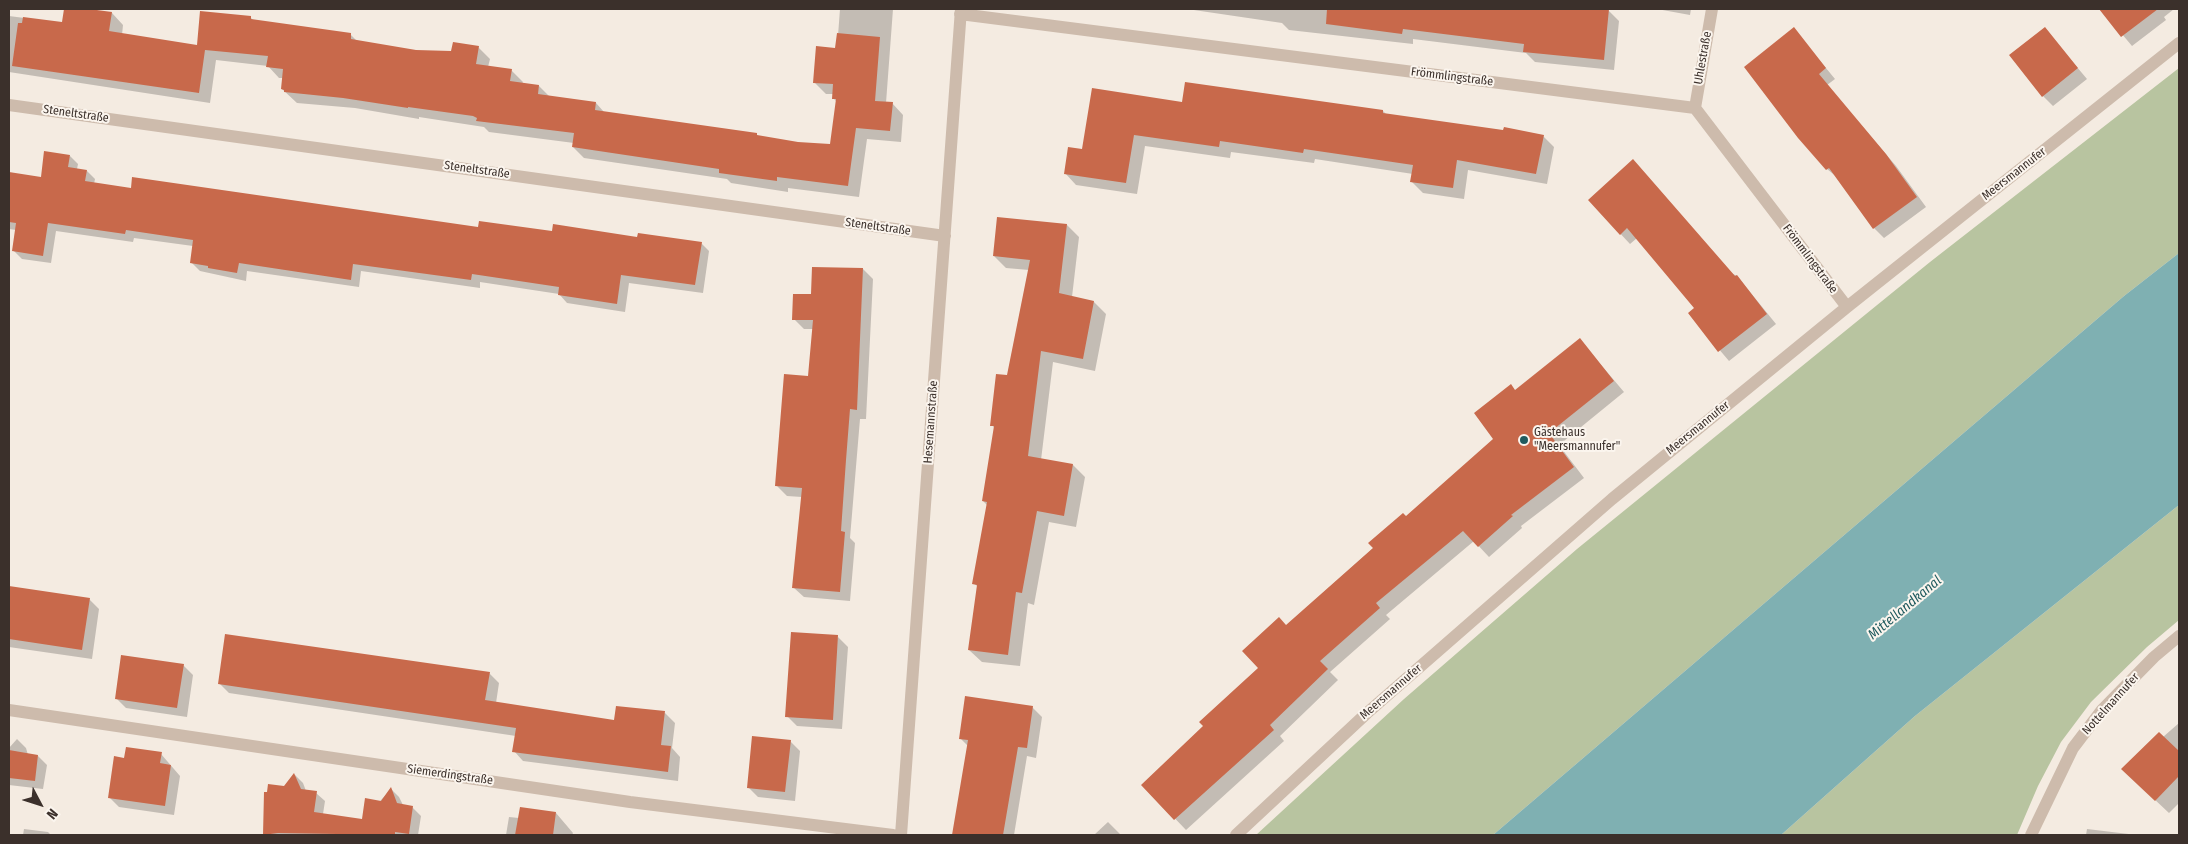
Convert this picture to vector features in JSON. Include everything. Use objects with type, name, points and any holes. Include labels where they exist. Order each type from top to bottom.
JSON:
[{"type":"street","name":"Uhlestraße","points":[[1695,108],[1712,9]]},
{"type":"street","name":"Frömmlingstraße","points":[[961,12],[1695,108],[1847,307]]},
{"type":"street","name":"Hesemannstraße","points":[[901,835],[961,12]]},
{"type":"street","name":"Meersmannufer","points":[[1236,835],[1367,713],[1612,499],[1847,307],[2179,43]]},
{"type":"street","name":"Steneltstraße","points":[[9,104],[945,236]]},
{"type":"street","name":"Nottelmannufer","points":[[2031,835],[2073,748],[2102,710],[2154,657],[2179,636]]},
{"type":"street","name":"Siemerdingstraße","points":[[9,710],[630,802],[893,835]]},
{"type":"green space","points":[[2179,68],[2179,253],[2124,296],[1493,835],[1256,835],[1404,699],[1577,549],[1930,262]]},
{"type":"green space","points":[[2179,505],[2179,620],[2147,647],[2091,702],[2061,742],[2038,786],[2017,835],[1781,835],[1915,716]]},
{"type":"water","name":"Mittellandkanal","points":[[2179,253],[2179,505],[1915,716],[1781,835],[1493,835],[2124,296]]},
{"type":"building","points":[[64,9],[89,9],[112,12],[109,31],[197,45],[200,11],[251,16],[251,19],[351,33],[351,39],[416,50],[451,51],[453,42],[479,46],[476,64],[512,69],[510,81],[539,85],[538,94],[596,102],[595,110],[757,133],[757,135],[798,142],[830,144],[836,99],[832,99],[833,84],[813,83],[816,46],[835,48],[837,33],[880,37],[875,101],[893,102],[890,131],[856,128],[848,186],[777,177],[777,181],[719,173],[719,169],[572,147],[574,133],[476,121],[477,118],[473,116],[284,92],[281,89],[283,69],[266,67],[268,56],[205,50],[199,93],[12,66],[18,23],[22,23],[23,17],[62,22]]},
{"type":"building","points":[[1327,9],[1609,9],[1604,60],[1523,52],[1524,44],[1403,29],[1402,34],[1326,24]]},
{"type":"building","points":[[2099,9],[2158,9],[2121,37]]},
{"type":"building","points":[[1794,27],[1826,68],[1819,74],[1886,154],[1917,197],[1873,229],[1829,168],[1826,170],[1798,138],[1744,67]]},
{"type":"building","points":[[2045,27],[2078,68],[2042,97],[2009,55]]},
{"type":"building","points":[[1185,82],[1383,110],[1383,113],[1503,130],[1504,127],[1544,135],[1536,174],[1457,160],[1453,188],[1410,182],[1413,165],[1304,149],[1303,153],[1220,141],[1219,147],[1134,135],[1126,183],[1064,174],[1068,147],[1082,149],[1092,88],[1182,102]]},
{"type":"building","points":[[44,151],[70,155],[68,167],[87,170],[85,181],[131,188],[132,177],[478,227],[479,221],[552,231],[553,224],[637,237],[638,233],[702,242],[695,285],[621,275],[617,304],[558,295],[559,287],[472,274],[471,280],[353,264],[351,280],[239,263],[237,273],[190,263],[193,240],[126,230],[125,234],[48,223],[43,256],[12,251],[16,223],[9,222],[9,172],[41,177]]},
{"type":"building","points":[[1633,159],[1735,276],[1737,275],[1767,314],[1718,352],[1688,313],[1694,308],[1627,228],[1620,235],[1588,200]]},
{"type":"building","points":[[997,217],[1067,224],[1059,293],[1094,301],[1083,359],[1041,351],[1028,456],[1073,464],[1064,516],[1037,511],[1022,593],[1016,592],[1008,655],[968,650],[977,585],[972,584],[987,502],[982,501],[994,426],[990,426],[996,374],[1007,375],[1030,260],[993,256]]},
{"type":"building","points":[[812,267],[863,268],[857,410],[850,409],[841,531],[845,532],[840,592],[792,588],[802,488],[775,486],[784,374],[808,376],[813,320],[792,320],[793,294],[811,294]]},
{"type":"building","points":[[1580,338],[1614,381],[1549,433],[1574,467],[1511,515],[1513,516],[1478,547],[1463,531],[1376,603],[1380,608],[1320,661],[1328,669],[1270,725],[1274,730],[1174,820],[1141,785],[1203,726],[1199,722],[1258,668],[1242,651],[1279,617],[1286,625],[1373,548],[1368,543],[1403,513],[1406,516],[1493,439],[1474,413],[1511,384],[1515,390]]},
{"type":"building","points":[[9,586],[90,598],[82,650],[9,639]]},
{"type":"building","points":[[791,632],[838,635],[833,720],[785,717]]},
{"type":"building","points":[[225,634],[490,672],[485,700],[614,720],[616,706],[665,711],[661,745],[671,746],[668,772],[512,752],[516,728],[218,684]]},
{"type":"building","points":[[121,655],[184,664],[177,708],[115,699]]},
{"type":"building","points":[[965,696],[1033,706],[1027,748],[1018,747],[1003,835],[952,835],[968,740],[959,739]]},
{"type":"building","points":[[2159,732],[2179,751],[2179,776],[2155,801],[2121,769]]},
{"type":"building","points":[[752,736],[791,740],[785,792],[747,788]]},
{"type":"building","points":[[126,747],[162,752],[160,763],[171,765],[165,806],[108,798],[114,756],[124,758]]},
{"type":"building","points":[[9,750],[38,755],[35,781],[9,778]]},
{"type":"building","points":[[294,773],[301,789],[317,791],[314,812],[362,819],[365,798],[381,801],[391,787],[397,803],[413,806],[409,834],[395,832],[395,835],[278,833],[263,835],[264,792],[267,792],[268,784],[284,786]]},
{"type":"building","points":[[520,807],[556,812],[553,835],[515,835]]},
{"type":"place","name":"Gästehaus \"Meersmannufer\"","points":[[1524,440]]}]
